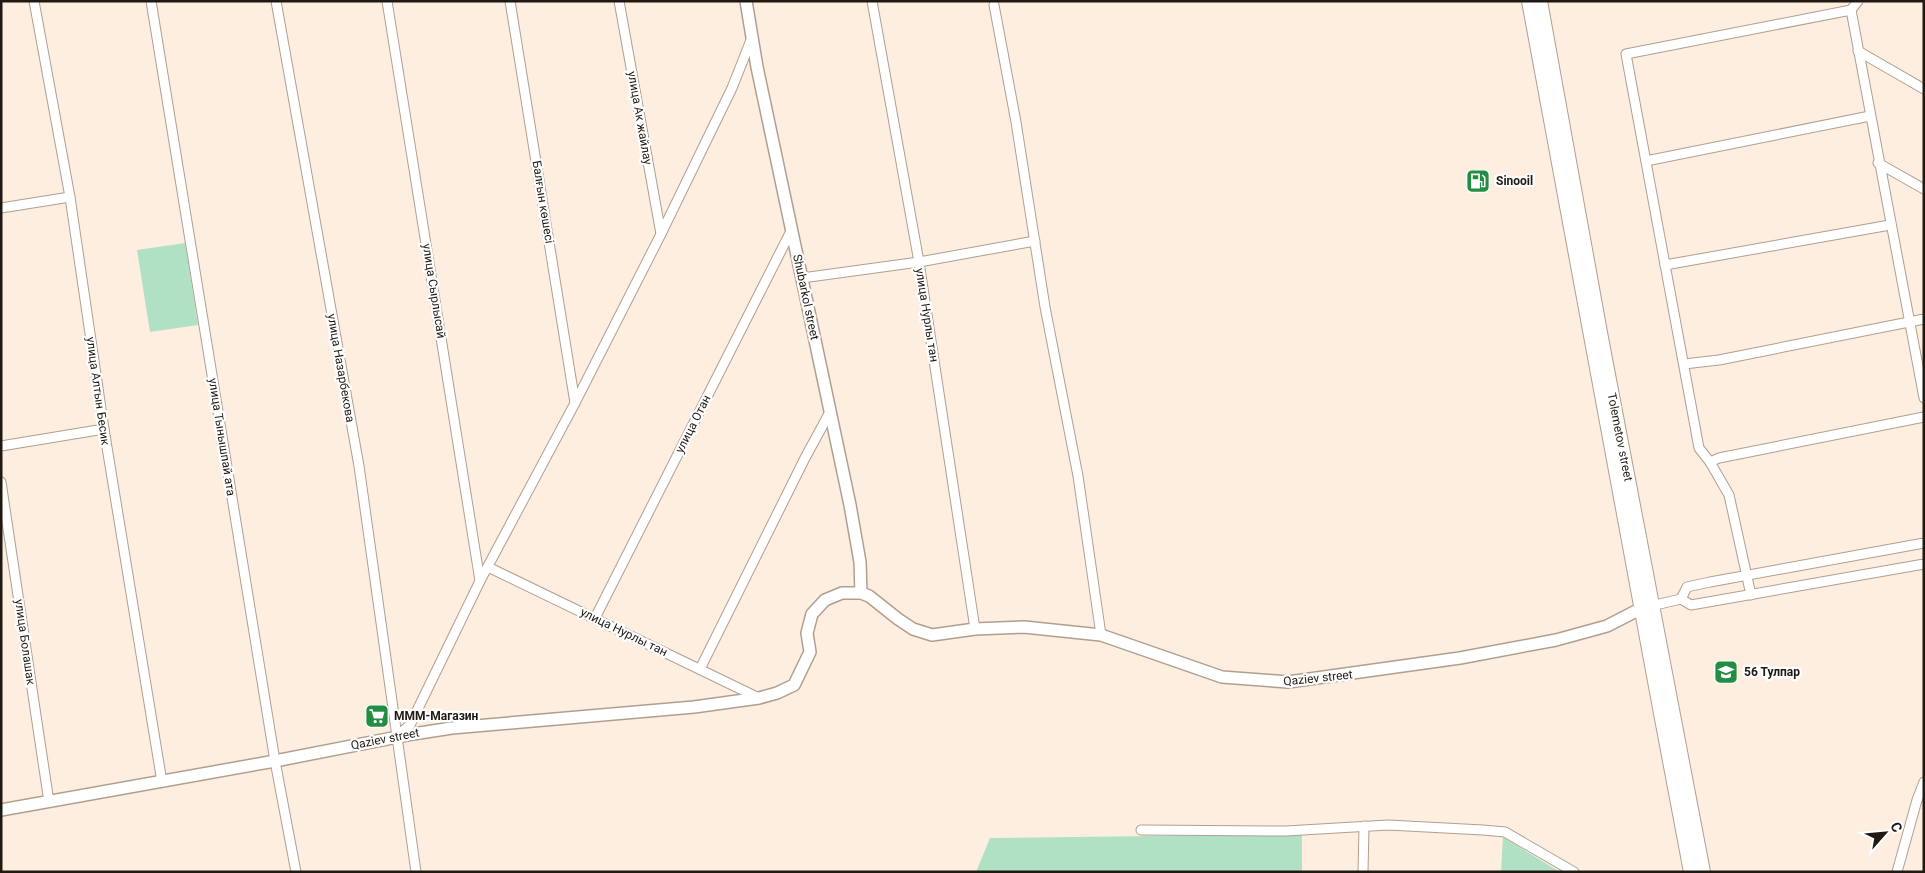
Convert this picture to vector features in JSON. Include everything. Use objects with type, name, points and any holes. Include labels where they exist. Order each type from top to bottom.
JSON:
[{"type":"main road","name":"Tolemetov street","points":[[1529,1],[1608,432],[1647,607]]},
{"type":"main road","name":"Tolemetov street","points":[[1540,1],[1675,758],[1691,872]]},
{"type":"main road","name":"Tolemetov street","points":[[1675,758],[1703,872]]},
{"type":"street","name":"улица Алтын Бесик","points":[[34,1],[70,197],[104,429],[162,782]]},
{"type":"street","name":"улица Тынышпай ата","points":[[151,1],[275,761],[296,872]]},
{"type":"street","name":"улица Назарбекова","points":[[276,1],[359,466],[416,872]]},
{"type":"street","name":"улица Сырлысай","points":[[387,1],[480,581]]},
{"type":"street","name":"Балғын көшесі","points":[[510,1],[575,403]]},
{"type":"street","name":"улица Ак жайлау","points":[[619,1],[661,234]]},
{"type":"street","name":"Shubarkol street","points":[[746,1],[752,40],[857,541],[861,593]]},
{"type":"street","name":"улица Нурлы тан","points":[[872,1],[919,262],[975,629]]},
{"type":"street","points":[[1751,595],[1729,495],[1710,462],[1699,448],[1626,54],[1851,10],[1858,1]]},
{"type":"street","points":[[994,4],[1016,122],[1045,307],[1078,476],[1101,634]]},
{"type":"street","points":[[1851,10],[1878,163],[1924,398]]},
{"type":"street","points":[[396,737],[410,725],[480,581],[575,403],[661,234],[732,88],[752,40]]},
{"type":"street","points":[[1858,51],[1924,89]]},
{"type":"street","points":[[1646,161],[1870,116]]},
{"type":"street","points":[[1878,163],[1924,189]]},
{"type":"street","points":[[1,208],[70,197]]},
{"type":"street","points":[[1665,265],[1890,225]]},
{"type":"street","name":"улица Отан","points":[[596,618],[792,229]]},
{"type":"street","points":[[802,278],[919,262],[1035,241]]},
{"type":"street","points":[[1684,364],[1719,360],[1924,319]]},
{"type":"street","points":[[700,669],[805,458],[830,412]]},
{"type":"street","points":[[1710,462],[1718,458],[1924,417]]},
{"type":"street","points":[[1,446],[104,429]]},
{"type":"street","name":"улица Болашак","points":[[1,482],[49,802]]},
{"type":"street","points":[[1681,599],[1687,587],[1924,543]]},
{"type":"street","points":[[1647,607],[1681,599],[1691,605],[1924,564]]},
{"type":"street","name":"улица Нурлы тан","points":[[488,567],[759,698]]},
{"type":"street","name":"Qaziev street","points":[[1,810],[452,728],[694,707],[759,698],[777,693],[794,685],[810,652],[807,633],[812,614],[825,600],[842,593],[861,593],[869,596],[898,620],[914,629],[932,635],[975,629],[1024,627],[1101,634],[1222,677],[1288,682],[1460,658],[1556,640],[1607,626],[1647,607]]},
{"type":"street","points":[[1897,872],[1920,801],[1924,782]]},
{"type":"street","points":[[1141,830],[1286,831],[1388,825],[1505,832],[1574,872]]},
{"type":"street","points":[[1363,872],[1364,826]]},
{"type":"green space","points":[[185,243],[198,325],[150,332],[137,250]]},
{"type":"green space","points":[[1302,834],[1302,872],[976,872],[990,838]]},
{"type":"green space","points":[[1503,837],[1560,872],[1501,872]]},
{"type":"place","name":"Sinooil","points":[[1478,181]]},
{"type":"place","name":"56 Тулпар","points":[[1726,672]]},
{"type":"place","name":"МММ-Магазин","points":[[377,716]]}]
